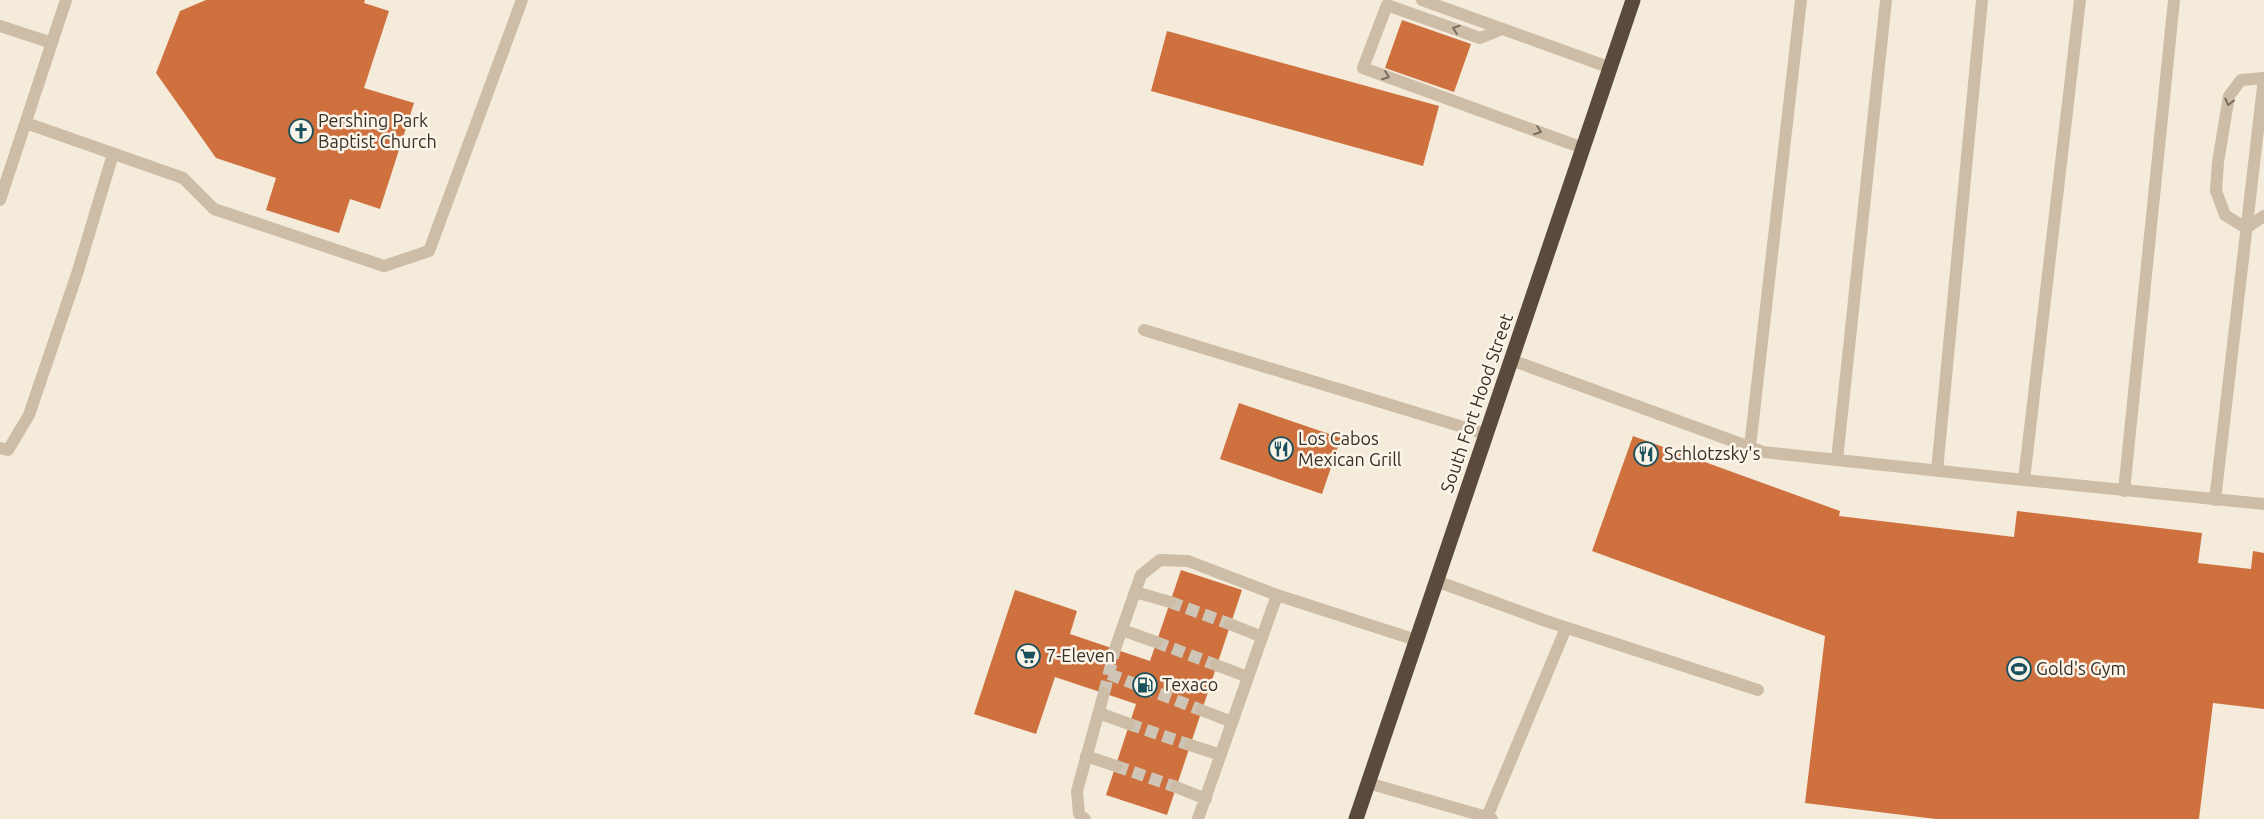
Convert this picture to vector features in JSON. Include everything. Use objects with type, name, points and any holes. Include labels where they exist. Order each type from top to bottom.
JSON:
[{"type":"highway","name":"South Fort Hood Street","points":[[1356,819],[1634,0]]},
{"type":"street","points":[[0,200],[66,0]]},
{"type":"street","points":[[26,122],[183,178],[214,209],[384,266],[429,250],[522,0]]},
{"type":"street","points":[[1422,0],[1610,68]]},
{"type":"street","points":[[1750,447],[1801,0]]},
{"type":"street","points":[[1837,460],[1886,0]]},
{"type":"street","points":[[1937,471],[1982,0]]},
{"type":"street","points":[[2024,480],[2080,0]]},
{"type":"street","points":[[2124,491],[2174,0]]},
{"type":"street","points":[[1502,29],[1480,38],[1387,5],[1364,68],[1583,148]]},
{"type":"street","points":[[0,26],[52,43]]},
{"type":"street","points":[[2215,500],[2264,78],[2241,80],[2229,96],[2218,162],[2216,191],[2226,215],[2246,228]]},
{"type":"street","points":[[0,448],[8,450],[30,414],[77,274],[113,154]]},
{"type":"street","points":[[2246,228],[2264,216]]},
{"type":"street","points":[[1144,330],[1486,434]]},
{"type":"street","points":[[1511,360],[1763,452],[2124,491],[2264,504]]},
{"type":"street","points":[[1115,649],[1141,575],[1160,560],[1188,560],[1277,595],[1416,640]]},
{"type":"street","points":[[1436,581],[1566,628],[1758,690]]},
{"type":"street","points":[[1135,592],[1170,602]]},
{"type":"street","points":[[1198,819],[1277,595]]},
{"type":"street","points":[[1230,624],[1262,637]]},
{"type":"street","points":[[1368,783],[1489,818],[1566,628]]},
{"type":"street","points":[[1122,630],[1156,642]]},
{"type":"street","points":[[1216,665],[1248,677]]},
{"type":"street","points":[[1085,819],[1079,814],[1077,791],[1104,693]]},
{"type":"street","points":[[1201,710],[1232,722]]},
{"type":"street","points":[[1099,713],[1129,724]]},
{"type":"street","points":[[1190,745],[1220,755]]},
{"type":"street","points":[[1086,756],[1116,766]]},
{"type":"street","points":[[1176,787],[1206,799]]},
{"type":"building","name":"Pershing Park Baptist Church","points":[[206,0],[365,0],[364,3],[389,11],[364,88],[414,103],[380,209],[350,199],[339,233],[266,210],[276,178],[216,158],[156,73],[180,11]]},
{"type":"building","points":[[1402,20],[1471,44],[1454,92],[1385,68]]},
{"type":"building","points":[[1167,31],[1439,106],[1423,166],[1151,91]]},
{"type":"building","name":"Los Cabos Mexican Grill","points":[[1239,403],[1341,438],[1322,494],[1220,459]]},
{"type":"building","name":"Gold's Gym","points":[[1633,436],[1840,511],[1839,516],[2014,537],[2017,511],[2202,533],[2198,563],[2251,569],[2253,551],[2264,553],[2264,709],[2213,703],[2199,819],[1936,819],[1805,803],[1825,636],[1592,551]]},
{"type":"building","name":"Texaco","points":[[1181,570],[1242,590],[1167,815],[1106,795],[1136,704],[1055,677],[1036,734],[974,714],[1015,590],[1077,611],[1070,634],[1150,661]]},
{"type":"tunnel","points":[[1170,602],[1230,624]]},
{"type":"tunnel","points":[[1156,642],[1216,665]]},
{"type":"tunnel","points":[[1104,693],[1115,649]]},
{"type":"tunnel","points":[[1109,674],[1201,710]]},
{"type":"tunnel","points":[[1129,724],[1190,745]]},
{"type":"tunnel","points":[[1116,766],[1176,787]]},
{"type":"place","name":"Pershing Park Baptist Church","points":[[301,131]]},
{"type":"place","name":"Los Cabos Mexican Grill","points":[[1281,449]]},
{"type":"place","name":"Schlotzsky's","points":[[1646,454]]},
{"type":"place","name":"7-Eleven","points":[[1028,656]]},
{"type":"place","name":"Gold's Gym","points":[[2019,669]]},
{"type":"place","name":"Texaco","points":[[1145,685]]}]
